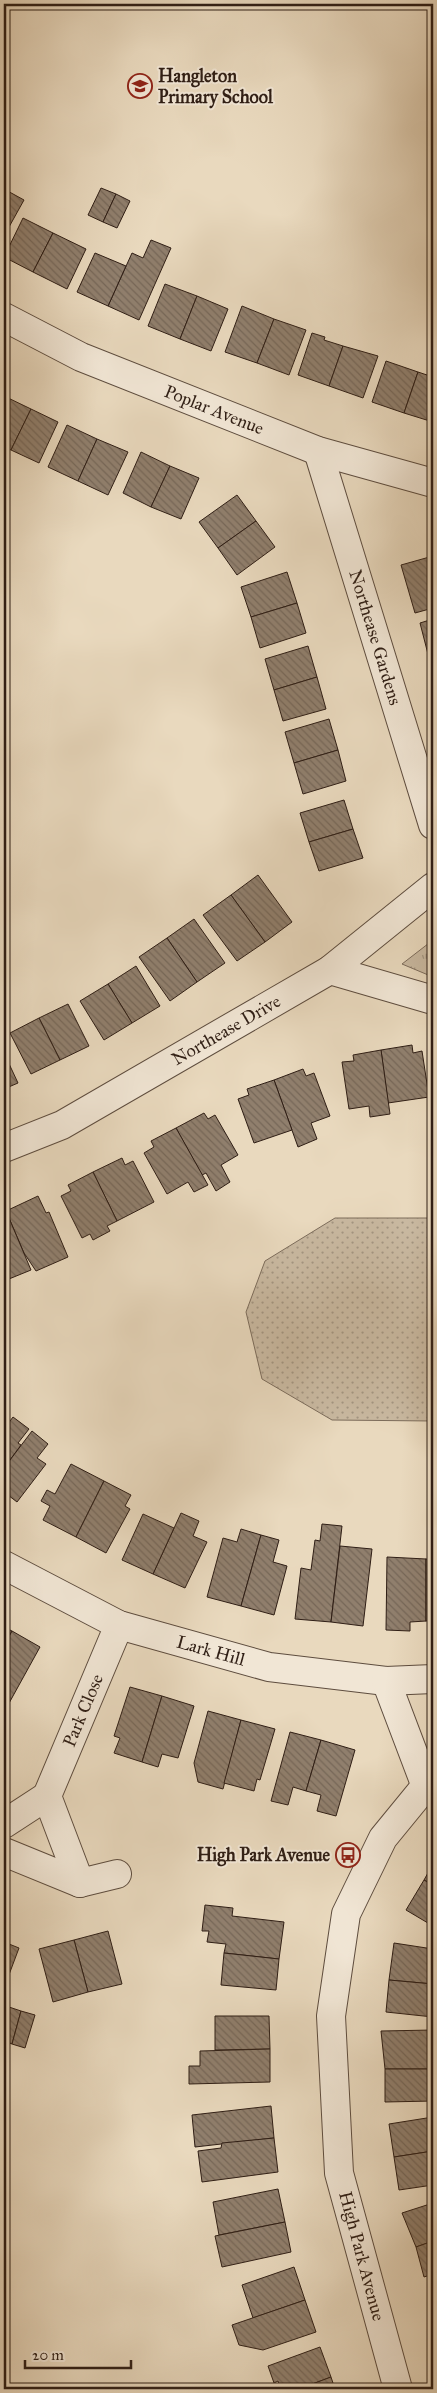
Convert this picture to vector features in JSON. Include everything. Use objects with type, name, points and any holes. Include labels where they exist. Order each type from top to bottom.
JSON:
[{"type":"street","name":"Poplar Avenue","points":[[4,317],[81,357],[318,451],[433,483]]},
{"type":"street","name":"Northease Gardens","points":[[318,451],[433,825]]},
{"type":"street","name":"Northease Drive","points":[[4,1148],[62,1125],[330,970],[433,887]]},
{"type":"street","points":[[330,970],[433,1000]]},
{"type":"street","name":"Lark Hill","points":[[4,1565],[119,1625],[269,1667],[386,1681],[433,1679]]},
{"type":"street","name":"Park Close","points":[[47,1796],[119,1625]]},
{"type":"street","name":"High Park Avenue","points":[[386,1681],[429,1781],[383,1838],[346,1914],[331,2016],[339,2173],[398,2389]]},
{"type":"street","points":[[4,1824],[47,1796],[80,1883]]},
{"type":"street","points":[[4,1852],[80,1883],[117,1874]]},
{"type":"green space","points":[[433,940],[433,977],[402,964]]},
{"type":"green space","points":[[335,1218],[433,1218],[433,1421],[332,1420],[262,1379],[246,1312],[265,1261]]},
{"type":"building","points":[[101,188],[116,194],[103,222],[88,215]]},
{"type":"building","points":[[4,189],[24,200],[4,236]]},
{"type":"building","points":[[116,194],[130,201],[117,228],[103,222]]},
{"type":"building","points":[[23,218],[53,233],[33,272],[4,257]]},
{"type":"building","points":[[53,233],[86,249],[67,289],[33,272]]},
{"type":"building","points":[[151,240],[171,248],[139,320],[108,306],[132,253],[143,258]]},
{"type":"building","points":[[95,253],[126,266],[108,306],[77,292]]},
{"type":"building","points":[[165,284],[197,296],[180,339],[148,326]]},
{"type":"building","points":[[197,296],[228,309],[211,351],[180,339]]},
{"type":"building","points":[[242,306],[274,319],[257,363],[225,352]]},
{"type":"building","points":[[274,319],[306,330],[289,375],[257,363]]},
{"type":"building","points":[[312,333],[325,337],[324,340],[343,346],[329,386],[298,375]]},
{"type":"building","points":[[343,346],[378,356],[363,398],[329,386]]},
{"type":"building","points":[[386,361],[418,372],[404,413],[372,402]]},
{"type":"building","points":[[418,372],[433,377],[433,422],[404,413]]},
{"type":"building","points":[[4,396],[31,409],[11,450],[4,447]]},
{"type":"building","points":[[31,409],[58,422],[39,463],[11,450]]},
{"type":"building","points":[[67,425],[97,439],[78,481],[48,467]]},
{"type":"building","points":[[97,439],[128,452],[108,495],[78,481]]},
{"type":"building","points":[[141,452],[170,466],[151,507],[123,493]]},
{"type":"building","points":[[170,466],[199,478],[181,519],[151,507]]},
{"type":"building","points":[[237,495],[256,521],[218,548],[199,522]]},
{"type":"building","points":[[256,521],[275,547],[237,575],[218,548]]},
{"type":"building","points":[[433,556],[433,608],[415,613],[401,565]]},
{"type":"building","points":[[287,572],[297,603],[251,617],[241,587]]},
{"type":"building","points":[[297,603],[306,633],[260,648],[251,617]]},
{"type":"building","points":[[433,619],[433,661],[430,662],[420,623]]},
{"type":"building","points":[[308,646],[317,677],[274,690],[265,659]]},
{"type":"building","points":[[317,677],[326,709],[283,721],[274,690]]},
{"type":"building","points":[[329,719],[338,750],[294,763],[285,732]]},
{"type":"building","points":[[338,750],[346,781],[303,794],[294,763]]},
{"type":"building","points":[[344,800],[353,829],[309,842],[300,813]]},
{"type":"building","points":[[353,829],[363,858],[319,871],[309,842]]},
{"type":"building","points":[[258,875],[292,922],[265,942],[231,895]]},
{"type":"building","points":[[231,895],[265,942],[237,961],[203,915]]},
{"type":"building","points":[[194,919],[225,963],[197,982],[167,938]]},
{"type":"building","points":[[167,938],[197,982],[170,1001],[139,957]]},
{"type":"building","points":[[136,966],[160,1006],[132,1023],[108,984]]},
{"type":"building","points":[[108,984],[132,1023],[104,1040],[80,1001]]},
{"type":"building","points":[[68,1004],[89,1046],[60,1060],[39,1018]]},
{"type":"building","points":[[39,1018],[60,1060],[31,1074],[10,1033]]},
{"type":"building","points":[[412,1045],[413,1053],[422,1051],[429,1097],[388,1103],[381,1050]]},
{"type":"building","points":[[381,1050],[390,1114],[370,1117],[369,1106],[349,1109],[342,1062],[354,1061],[353,1055]]},
{"type":"building","points":[[4,1053],[18,1083],[4,1089]]},
{"type":"building","points":[[303,1069],[306,1076],[314,1073],[330,1116],[311,1123],[317,1139],[298,1147],[274,1080]]},
{"type":"building","points":[[274,1080],[292,1130],[254,1143],[238,1099],[249,1095],[247,1089]]},
{"type":"building","points":[[204,1113],[208,1119],[215,1115],[238,1155],[221,1165],[230,1182],[216,1191],[206,1173],[202,1175],[176,1128]]},
{"type":"building","points":[[176,1128],[208,1185],[194,1192],[188,1182],[167,1194],[144,1153],[154,1147],[151,1141]]},
{"type":"building","points":[[122,1158],[125,1165],[133,1161],[154,1202],[117,1221],[93,1172]]},
{"type":"building","points":[[93,1172],[117,1221],[107,1226],[110,1231],[93,1240],[90,1234],[82,1238],[61,1196],[71,1191],[68,1185]]},
{"type":"building","points":[[38,1196],[46,1213],[49,1212],[68,1257],[36,1271],[24,1253],[6,1211]]},
{"type":"building","points":[[6,1211],[31,1270],[4,1281],[4,1212]]},
{"type":"building","points":[[13,1417],[29,1429],[18,1443],[21,1445],[4,1468],[4,1429]]},
{"type":"building","points":[[32,1431],[48,1444],[37,1458],[46,1464],[17,1502],[4,1492],[4,1468]]},
{"type":"building","points":[[71,1464],[104,1481],[76,1537],[43,1520],[50,1506],[41,1501],[47,1490],[55,1494]]},
{"type":"building","points":[[104,1481],[131,1495],[125,1506],[130,1509],[106,1553],[76,1537]]},
{"type":"building","points":[[181,1513],[199,1521],[193,1536],[207,1542],[185,1588],[153,1574]]},
{"type":"building","points":[[143,1514],[174,1528],[153,1574],[122,1560]]},
{"type":"building","points":[[322,1524],[342,1526],[331,1622],[295,1619],[301,1568],[311,1570],[315,1540],[320,1541]]},
{"type":"building","points":[[241,1529],[261,1535],[241,1606],[207,1597],[223,1538],[237,1542]]},
{"type":"building","points":[[261,1535],[279,1540],[273,1562],[287,1566],[274,1615],[241,1606]]},
{"type":"building","points":[[340,1546],[372,1549],[363,1626],[331,1622]]},
{"type":"building","points":[[387,1557],[426,1559],[426,1621],[410,1622],[410,1631],[386,1630]]},
{"type":"building","points":[[426,1559],[433,1559],[433,1621],[426,1621]]},
{"type":"building","points":[[4,1627],[12,1631],[4,1646]]},
{"type":"building","points":[[12,1631],[40,1647],[8,1705],[4,1703],[4,1646]]},
{"type":"building","points":[[130,1687],[162,1696],[142,1762],[114,1753],[120,1738],[114,1736]]},
{"type":"building","points":[[162,1696],[194,1706],[178,1758],[162,1754],[158,1767],[142,1762]]},
{"type":"building","points":[[208,1711],[241,1720],[223,1789],[198,1782],[194,1763]]},
{"type":"building","points":[[241,1720],[275,1729],[260,1780],[257,1779],[254,1791],[224,1783]]},
{"type":"building","points":[[290,1732],[321,1740],[306,1791],[293,1787],[288,1805],[271,1801]]},
{"type":"building","points":[[321,1740],[355,1750],[336,1816],[317,1811],[321,1795],[306,1791]]},
{"type":"building","points":[[433,1864],[433,1885],[424,1880]]},
{"type":"building","points":[[424,1880],[433,1885],[433,1926],[406,1910]]},
{"type":"building","points":[[205,1905],[233,1908],[232,1916],[284,1922],[279,1959],[224,1953],[226,1944],[207,1942],[209,1931],[202,1931]]},
{"type":"building","points":[[108,1931],[122,1984],[88,1992],[74,1940]]},
{"type":"building","points":[[74,1940],[88,1992],[53,2002],[39,1949]]},
{"type":"building","points":[[4,1942],[19,1948],[4,1988]]},
{"type":"building","points":[[394,1943],[433,1949],[433,1984],[389,1980]]},
{"type":"building","points":[[224,1953],[279,1959],[276,1990],[221,1985]]},
{"type":"building","points":[[389,1980],[433,1984],[433,2017],[386,2012]]},
{"type":"building","points":[[9,2007],[21,2011],[12,2044],[4,2041],[4,2024]]},
{"type":"building","points":[[21,2011],[35,2015],[25,2048],[12,2044]]},
{"type":"building","points":[[215,2016],[269,2016],[270,2049],[215,2050]]},
{"type":"building","points":[[433,2030],[433,2069],[385,2069],[381,2031]]},
{"type":"building","points":[[270,2049],[270,2082],[189,2084],[189,2066],[200,2066],[200,2051]]},
{"type":"building","points":[[385,2069],[433,2069],[433,2101],[385,2102]]},
{"type":"building","points":[[271,2106],[274,2138],[195,2147],[192,2115]]},
{"type":"building","points":[[433,2117],[433,2151],[394,2157],[389,2124]]},
{"type":"building","points":[[274,2138],[278,2172],[202,2182],[198,2151],[221,2148],[222,2143]]},
{"type":"building","points":[[433,2151],[433,2185],[399,2190],[394,2157]]},
{"type":"building","points":[[278,2189],[285,2222],[219,2235],[213,2202]]},
{"type":"building","points":[[433,2203],[433,2241],[416,2247],[402,2213]]},
{"type":"building","points":[[285,2222],[291,2252],[222,2267],[215,2236]]},
{"type":"building","points":[[433,2241],[433,2274],[424,2277],[416,2247]]},
{"type":"building","points":[[294,2267],[305,2300],[253,2318],[242,2285]]},
{"type":"building","points":[[305,2300],[316,2332],[263,2350],[239,2345],[232,2325]]},
{"type":"building","points":[[320,2347],[331,2377],[299,2389],[281,2389],[278,2381],[274,2383],[268,2366]]},
{"type":"building","points":[[331,2377],[335,2389],[299,2389]]},
{"type":"place","name":"Hangleton Primary School","points":[[140,86]]},
{"type":"place","name":"High Park Avenue","points":[[348,1855]]}]
